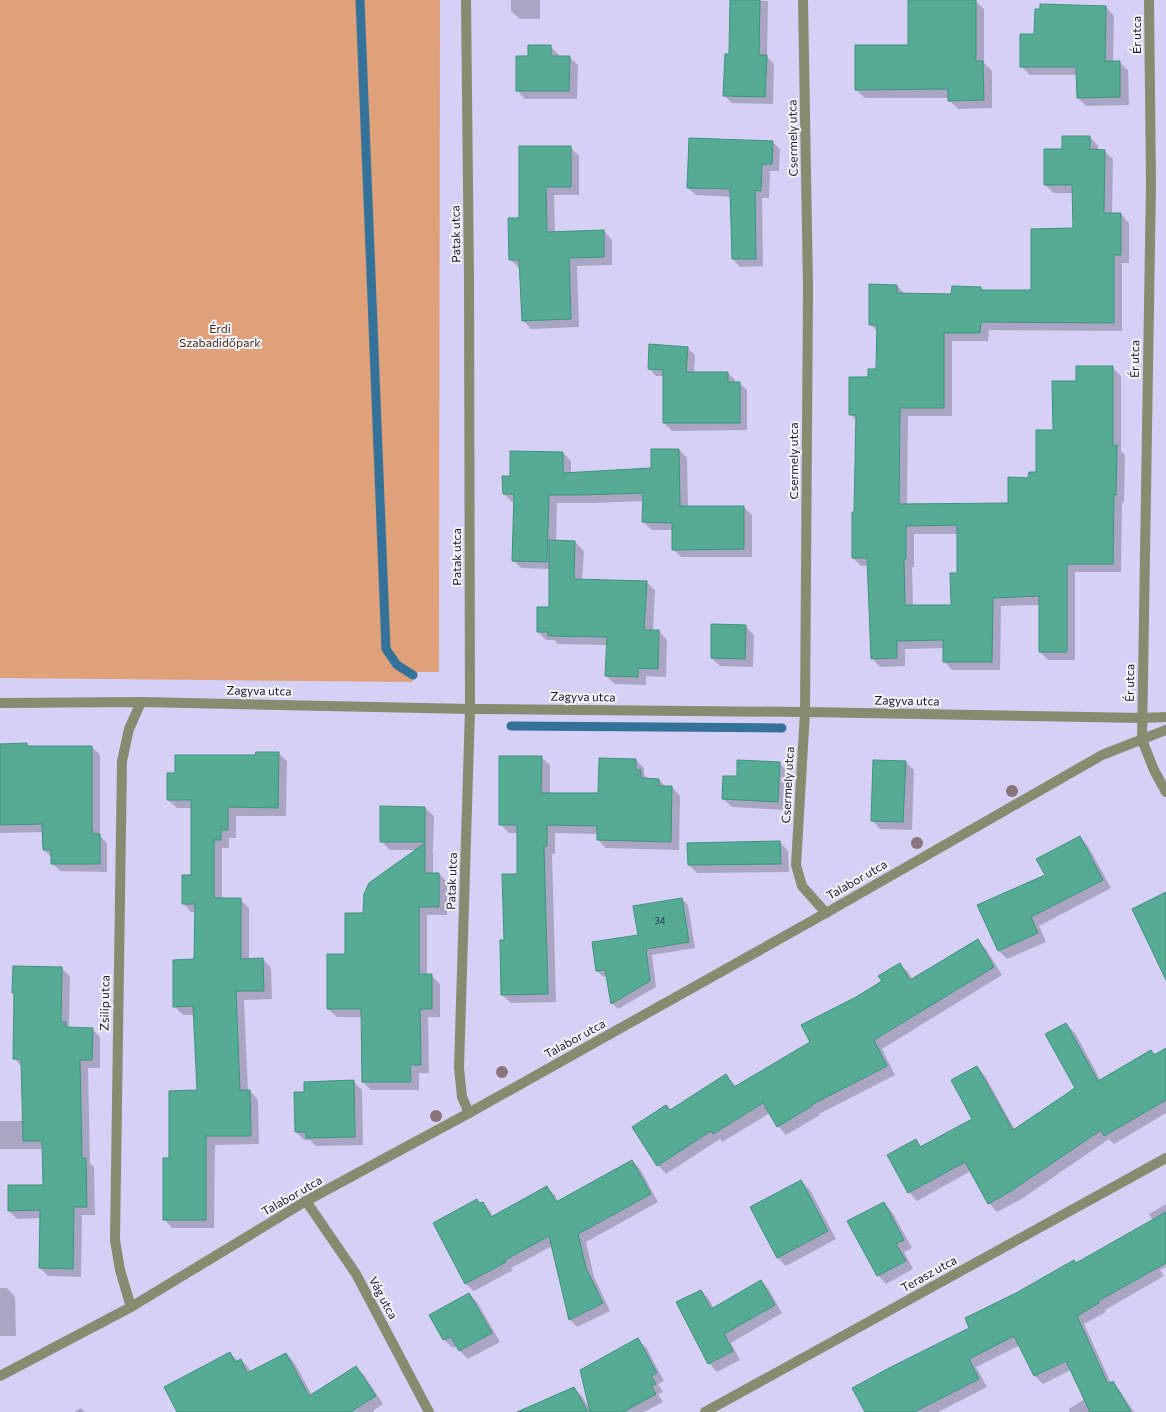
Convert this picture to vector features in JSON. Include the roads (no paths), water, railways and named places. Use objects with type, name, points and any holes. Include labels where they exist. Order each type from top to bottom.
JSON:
[{"type":"street","name":"Patak utca","points":[[466,0],[469,287],[470,709],[458,1068],[462,1097],[469,1113]]},
{"type":"street","name":"Csermely utca","points":[[803,0],[808,288],[805,712],[796,865],[802,886],[826,913]]},
{"type":"street","name":"Ér utca","points":[[1142,740],[1151,183],[1150,0]]},
{"type":"street","name":"Zagyva utca","points":[[0,703],[141,702],[470,709],[805,712],[1142,718],[1166,717]]},
{"type":"street","name":"Zsilip utca","points":[[132,1306],[120,1270],[115,1240],[121,777],[122,761],[128,729],[141,702]]},
{"type":"street","name":"Talabor utca","points":[[0,1376],[132,1306],[306,1202],[469,1113],[826,913],[1102,755],[1166,730]]},
{"type":"street","points":[[1142,740],[1154,770],[1166,792]]},
{"type":"street","name":"Terasz utca","points":[[705,1412],[1166,1158]]},
{"type":"street","name":"Vág utca","points":[[306,1202],[356,1274],[429,1412]]},
{"type":"waterway","points":[[360,0],[386,649],[397,665],[413,675]]},
{"type":"waterway","points":[[511,726],[782,728]]},
{"type":"park label","name":"Érdi Szabadidőpark","points":[[220,336]]}]
